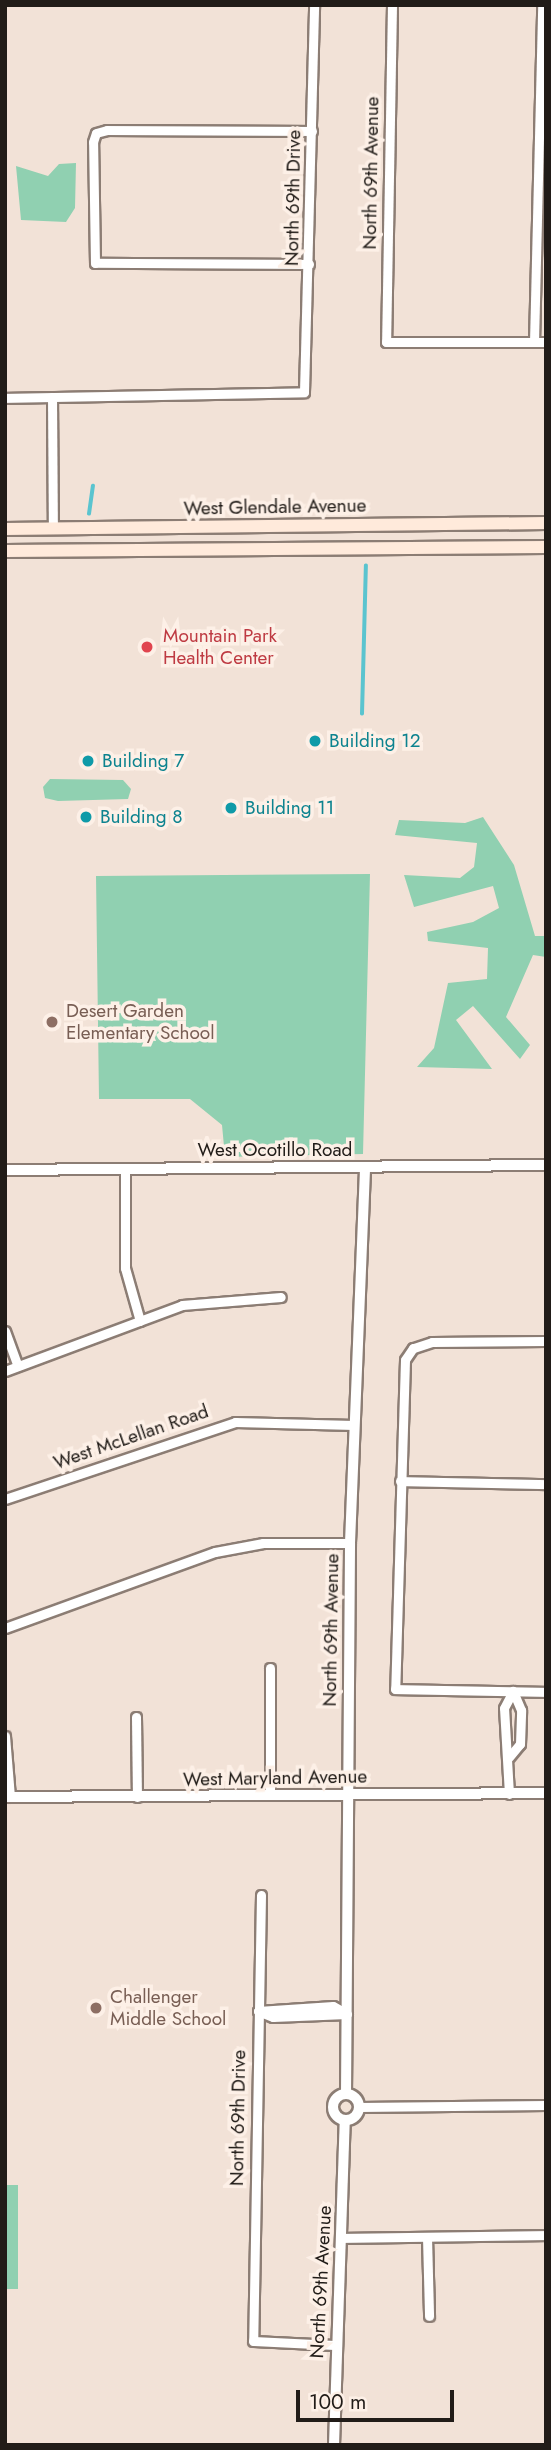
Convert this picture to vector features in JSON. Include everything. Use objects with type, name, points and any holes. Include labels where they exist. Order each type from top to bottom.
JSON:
[{"type":"main road","name":"West Glendale Avenue","points":[[5,528],[546,523]]},
{"type":"main road","points":[[233,549],[234,526]]},
{"type":"main road","points":[[5,551],[546,547]]},
{"type":"street","name":"North 69th Drive","points":[[52,397],[304,392],[314,5]]},
{"type":"street","name":"North 69th Avenue","points":[[392,5],[386,342],[534,342]]},
{"type":"street","points":[[542,5],[534,342],[546,342]]},
{"type":"street","points":[[309,264],[95,263],[96,133],[312,131]]},
{"type":"street","points":[[5,398],[52,397],[53,528]]},
{"type":"street","name":"West Ocotillo Road","points":[[5,1170],[546,1165]]},
{"type":"street","name":"North 69th Avenue","points":[[334,2445],[335,2345],[342,2238],[345,2121],[332,2108],[346,2094],[350,1543],[365,1167]]},
{"type":"street","points":[[125,1169],[125,1268],[140,1321]]},
{"type":"street","points":[[5,1371],[204,1300],[281,1297]]},
{"type":"street","points":[[5,1331],[18,1366]]},
{"type":"street","points":[[546,1341],[432,1342],[413,1348],[403,1374],[395,1689],[546,1692]]},
{"type":"street","name":"West McLellan Road","points":[[5,1499],[235,1422],[354,1425]]},
{"type":"street","points":[[400,1481],[546,1484]]},
{"type":"street","points":[[5,1629],[215,1552],[262,1543],[350,1543]]},
{"type":"street","points":[[270,1668],[270,1795]]},
{"type":"street","points":[[509,1794],[509,1758],[503,1743],[504,1708],[513,1691]]},
{"type":"street","points":[[509,1758],[520,1744],[521,1710],[513,1691]]},
{"type":"street","points":[[136,1717],[137,1797]]},
{"type":"street","points":[[5,1736],[8,1797]]},
{"type":"street","name":"West Maryland Avenue","points":[[8,1797],[546,1793]]},
{"type":"street","name":"North 69th Drive","points":[[261,1895],[253,2341],[335,2345]]},
{"type":"street","points":[[258,2011],[333,2006],[347,2014]]},
{"type":"street","points":[[346,2094],[359,2107]]},
{"type":"street","points":[[345,2121],[359,2107],[546,2105]]},
{"type":"street","points":[[342,2238],[546,2235]]},
{"type":"street","points":[[427,2237],[429,2316]]},
{"type":"green space","points":[[76,163],[75,208],[66,222],[21,220],[16,166],[48,176],[59,164]]},
{"type":"green space","points":[[50,779],[123,780],[131,789],[128,799],[58,801],[45,798],[43,787]]},
{"type":"green space","points":[[483,817],[514,865],[535,936],[546,936],[546,957],[533,955],[506,1017],[530,1045],[520,1059],[473,1006],[456,1020],[492,1069],[417,1067],[434,1048],[448,983],[487,979],[488,948],[428,941],[427,932],[473,922],[499,908],[493,886],[414,907],[404,875],[460,878],[474,867],[477,843],[395,835],[399,820],[465,823]]},
{"type":"green space","points":[[370,874],[363,1154],[225,1157],[222,1125],[190,1099],[99,1099],[96,876]]},
{"type":"green space","points":[[5,2185],[18,2185],[18,2289],[5,2289]]},
{"type":"waterway","points":[[89,514],[93,486]]},
{"type":"waterway","points":[[362,714],[366,566]]},
{"type":"place","name":"Mountain Park Health Center","points":[[147,647]]},
{"type":"place","name":"Building 12","points":[[315,741]]},
{"type":"place","name":"Building 7","points":[[88,761]]},
{"type":"place","name":"Building 11","points":[[231,808]]},
{"type":"place","name":"Building 8","points":[[86,817]]},
{"type":"place","name":"Desert Garden Elementary School","points":[[52,1022]]},
{"type":"place","name":"Challenger Middle School","points":[[96,2008]]}]
